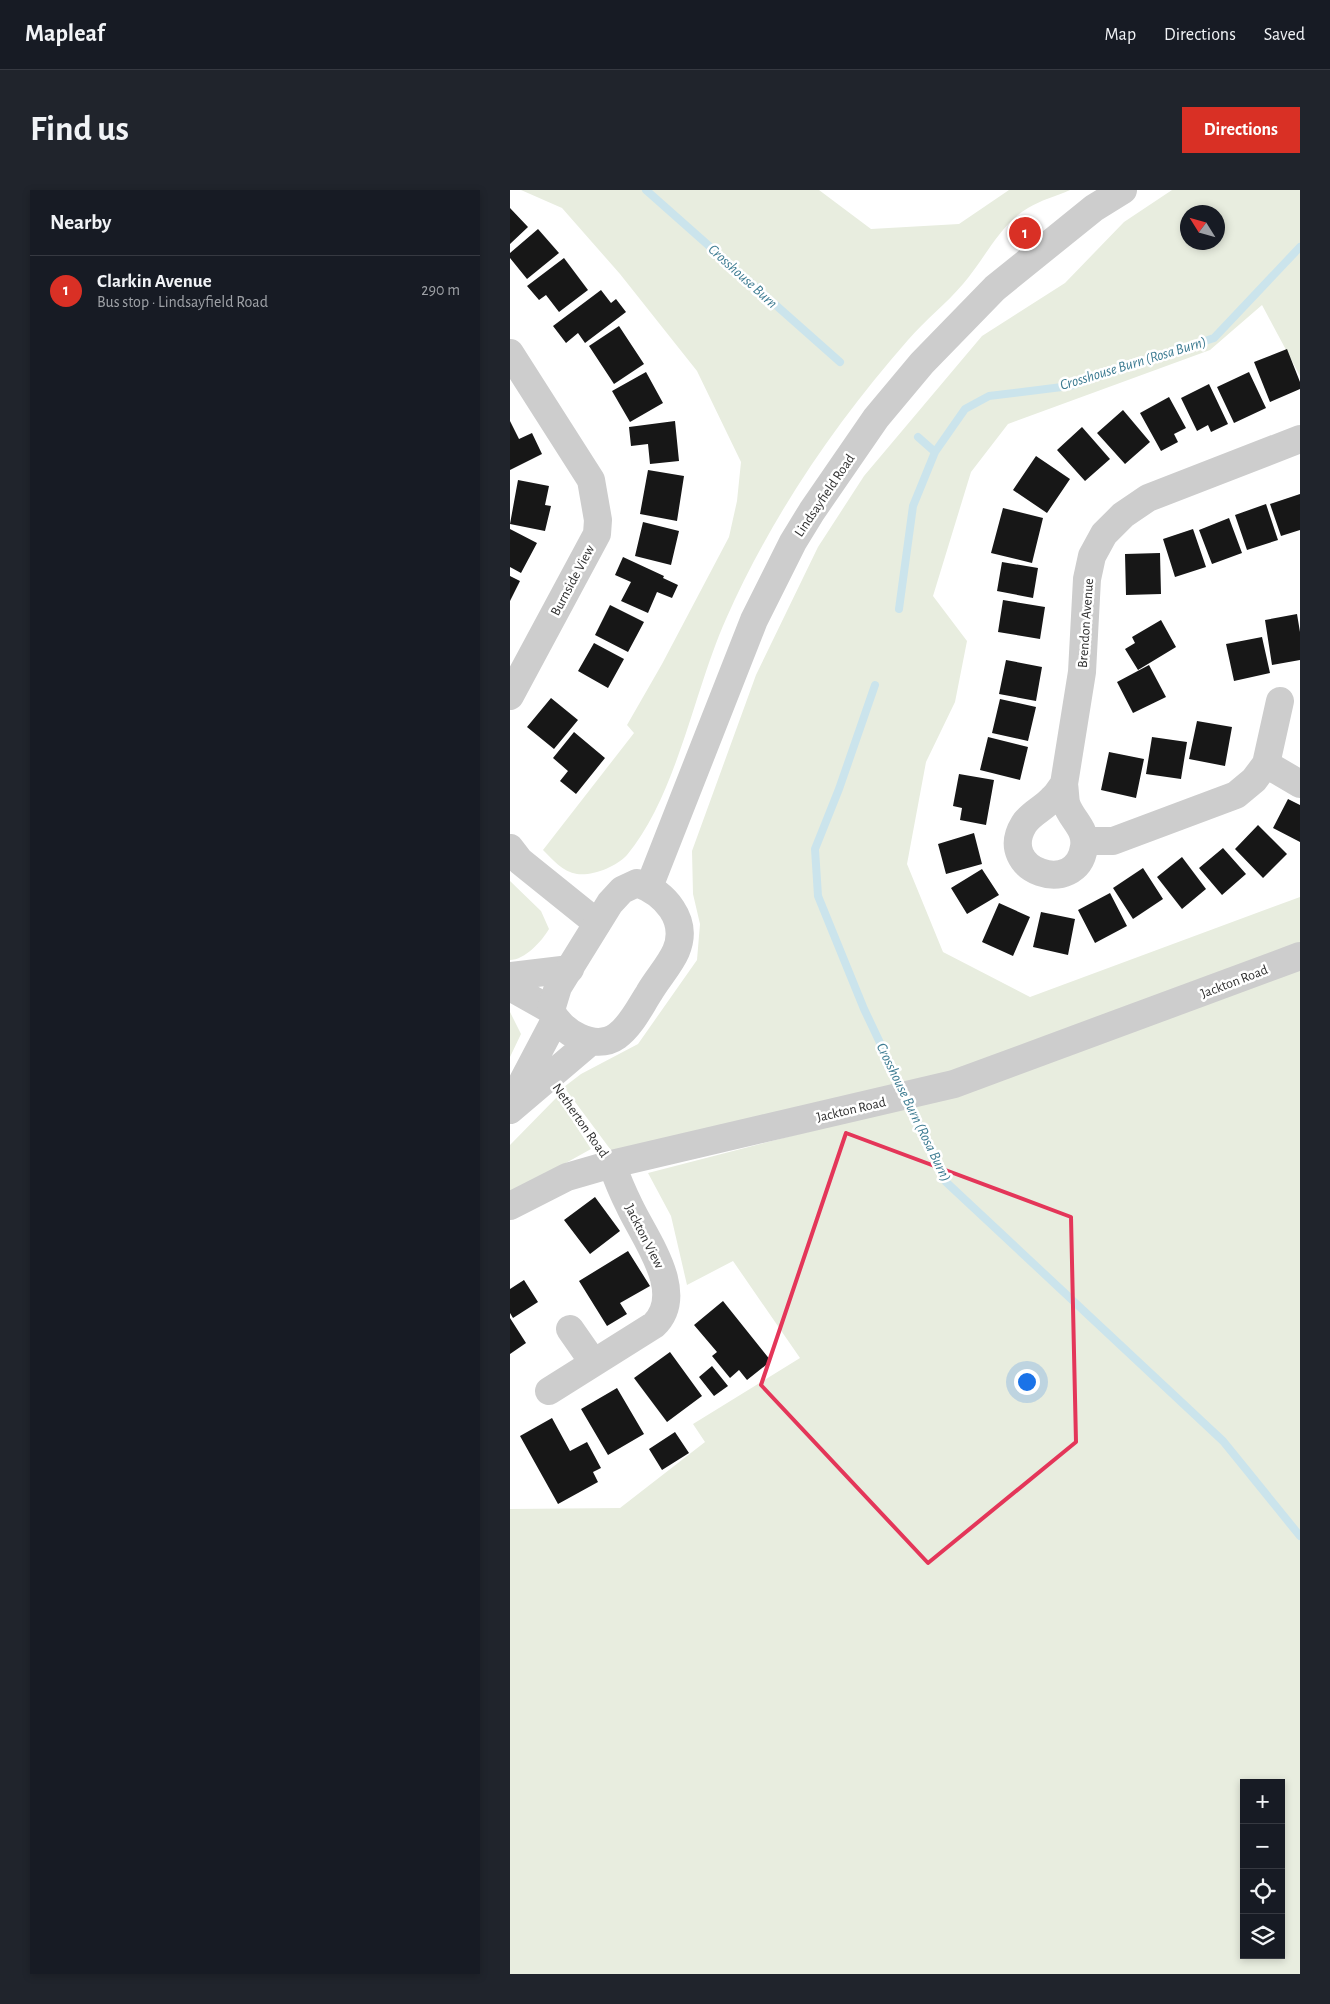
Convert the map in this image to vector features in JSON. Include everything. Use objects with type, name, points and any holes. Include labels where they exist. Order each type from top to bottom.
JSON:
[{"type":"street","name":"Lindsayfield Road","points":[[649,887],[754,620],[792,542],[812,511],[876,418],[922,363],[995,288],[1094,208],[1123,190]]},
{"type":"street","name":"Burnside View","points":[[510,696],[597,534],[598,520],[591,480],[511,357]]},
{"type":"street","name":"Brendon Avenue","points":[[1085,841],[1080,825],[1066,804],[1064,784],[1082,672],[1087,579],[1092,556],[1104,534],[1123,515],[1148,498],[1300,439]]},
{"type":"street","points":[[1064,784],[1053,799],[1024,823],[1018,844],[1020,854],[1026,864],[1034,871],[1055,875],[1066,872],[1081,858],[1085,841],[1113,840],[1236,794],[1254,780],[1266,764],[1280,701]]},
{"type":"street","points":[[1266,764],[1300,784]]},
{"type":"street","points":[[510,848],[520,861],[597,923]]},
{"type":"street","points":[[510,987],[553,1015],[570,1031],[590,1042],[602,1042],[617,1036],[628,1024],[676,950],[679,933],[678,920],[663,898],[649,887],[637,883],[622,890],[610,903],[558,987],[553,1015],[510,1108]]},
{"type":"street","name":"Jackton Road","points":[[510,1206],[567,1177],[612,1164],[964,1081],[1300,956]]},
{"type":"street","points":[[510,976],[570,970]]},
{"type":"street","points":[[510,1108],[590,1042]]},
{"type":"street","name":"Jackton View","points":[[549,1391],[592,1362],[654,1325],[664,1316],[666,1305],[663,1269],[630,1208],[612,1164]]},
{"type":"street","points":[[570,1329],[592,1362]]},
{"type":"path","name":"Netherton Road","points":[[550,1076],[574,1105],[612,1164]]},
{"type":"highlighted area","points":[[846,1133],[1071,1217],[1076,1442],[928,1563],[761,1385]]},
{"type":"shaded area","points":[[521,190],[819,190],[871,229],[959,224],[1009,190],[1070,190],[1033,205],[1009,223],[971,275],[908,340],[881,372],[855,404],[806,472],[763,544],[726,619],[704,677],[672,773],[644,831],[627,855],[617,863],[604,870],[590,874],[577,874],[567,871],[543,850],[634,733],[627,725],[662,664],[729,537],[737,501],[741,462],[697,371],[620,274],[562,208]]},
{"type":"shaded area","points":[[1172,190],[1300,190],[1300,376],[1262,305],[1210,350],[1008,424],[971,472],[933,596],[967,641],[955,702],[926,762],[907,864],[943,952],[1030,997],[1300,897],[1300,945],[936,1079],[616,1157],[564,1087],[581,1074],[638,1044],[697,960],[700,924],[693,894],[692,851],[756,675],[818,547],[864,476],[982,336],[1065,283],[1124,222]]},
{"type":"shaded area","points":[[510,881],[541,911],[549,929],[538,944],[527,953],[510,960]]},
{"type":"shaded area","points":[[1300,964],[1300,1974],[510,1974],[510,1509],[620,1508],[705,1442],[693,1424],[800,1358],[733,1261],[687,1285],[671,1216],[648,1173],[953,1094]]},
{"type":"shaded area","points":[[510,1012],[521,1034],[510,1057]]},
{"type":"shaded area","points":[[557,1097],[591,1149],[510,1194],[510,1145]]},
{"type":"building","points":[[510,208],[528,227],[510,244]]},
{"type":"building","points":[[538,229],[559,253],[527,279],[510,258],[510,253]]},
{"type":"building","points":[[564,258],[588,290],[559,312],[546,295],[539,300],[527,286]]},
{"type":"building","points":[[601,290],[611,303],[616,299],[626,312],[585,343],[578,333],[566,343],[553,326]]},
{"type":"building","points":[[619,326],[644,364],[614,384],[589,346]]},
{"type":"building","points":[[1287,349],[1300,382],[1300,389],[1270,402],[1254,362]]},
{"type":"building","points":[[646,372],[663,403],[630,422],[612,391]]},
{"type":"building","points":[[1249,372],[1266,408],[1234,423],[1217,387]]},
{"type":"building","points":[[1209,384],[1228,424],[1211,432],[1208,425],[1197,431],[1181,398]]},
{"type":"building","points":[[1169,397],[1186,428],[1174,434],[1178,442],[1161,451],[1140,413]]},
{"type":"building","points":[[1123,410],[1150,442],[1125,464],[1097,433]]},
{"type":"building","points":[[510,421],[519,439],[532,433],[542,454],[510,470]]},
{"type":"building","points":[[675,421],[679,461],[650,464],[648,444],[631,446],[629,427]]},
{"type":"building","points":[[1082,427],[1110,459],[1085,481],[1057,450]]},
{"type":"building","points":[[1036,456],[1070,479],[1047,513],[1013,490]]},
{"type":"building","points":[[648,470],[684,476],[677,521],[640,514]]},
{"type":"building","points":[[518,480],[549,486],[545,505],[551,506],[545,531],[510,524]]},
{"type":"building","points":[[1300,494],[1300,530],[1281,536],[1270,504]]},
{"type":"building","points":[[1266,504],[1278,540],[1247,550],[1235,515]]},
{"type":"building","points":[[1003,508],[1043,518],[1032,563],[991,553]]},
{"type":"building","points":[[1229,518],[1242,553],[1212,564],[1199,530]]},
{"type":"building","points":[[643,522],[679,531],[671,565],[635,556]]},
{"type":"building","points":[[510,529],[537,543],[521,573],[510,567]]},
{"type":"building","points":[[1193,529],[1206,567],[1175,577],[1163,539]]},
{"type":"building","points":[[1160,553],[1161,594],[1126,595],[1125,554]]},
{"type":"building","points":[[623,557],[664,576],[663,578],[678,585],[672,598],[657,592],[648,613],[621,601],[631,582],[615,575]]},
{"type":"building","points":[[1002,562],[1038,568],[1033,598],[997,591]]},
{"type":"building","points":[[510,576],[520,581],[510,601]]},
{"type":"building","points":[[1003,600],[1045,607],[1040,639],[998,632]]},
{"type":"building","points":[[610,605],[644,622],[628,652],[595,635]]},
{"type":"building","points":[[1297,614],[1300,632],[1300,660],[1272,665],[1265,620]]},
{"type":"building","points":[[1161,620],[1176,647],[1138,670],[1125,649],[1135,643],[1132,637]]},
{"type":"building","points":[[1262,637],[1270,673],[1234,681],[1226,644]]},
{"type":"building","points":[[594,643],[624,659],[608,688],[578,671]]},
{"type":"building","points":[[1006,660],[1042,667],[1036,701],[999,694]]},
{"type":"building","points":[[1149,665],[1166,697],[1133,713],[1117,682]]},
{"type":"building","points":[[551,698],[578,720],[554,749],[527,727]]},
{"type":"building","points":[[1000,699],[1036,707],[1028,741],[992,733]]},
{"type":"building","points":[[1197,721],[1232,727],[1225,766],[1189,759]]},
{"type":"building","points":[[574,732],[605,758],[576,794],[560,781],[568,771],[553,758]]},
{"type":"building","points":[[988,737],[1028,747],[1020,780],[980,770]]},
{"type":"building","points":[[1152,737],[1187,742],[1181,779],[1146,774]]},
{"type":"building","points":[[1109,752],[1144,759],[1136,798],[1101,790]]},
{"type":"building","points":[[959,774],[994,780],[986,825],[960,820],[962,808],[953,806]]},
{"type":"building","points":[[1288,799],[1300,805],[1300,842],[1273,828]]},
{"type":"building","points":[[1258,825],[1287,854],[1263,878],[1235,849]]},
{"type":"building","points":[[974,833],[982,864],[946,874],[938,844]]},
{"type":"building","points":[[1223,848],[1246,874],[1222,895],[1199,868]]},
{"type":"building","points":[[1182,857],[1206,889],[1182,909],[1157,877]]},
{"type":"building","points":[[1143,868],[1163,899],[1133,919],[1113,888]]},
{"type":"building","points":[[982,869],[999,895],[967,914],[951,888]]},
{"type":"building","points":[[1110,893],[1127,926],[1095,943],[1078,910]]},
{"type":"building","points":[[999,903],[1030,917],[1013,956],[982,942]]},
{"type":"building","points":[[1041,912],[1075,919],[1068,955],[1033,947]]},
{"type":"building","points":[[595,1197],[620,1231],[590,1254],[564,1220]]},
{"type":"building","points":[[628,1251],[650,1286],[620,1303],[627,1314],[607,1326],[579,1281]]},
{"type":"building","points":[[524,1280],[538,1302],[513,1318],[510,1313],[510,1289]]},
{"type":"building","points":[[723,1301],[771,1361],[747,1380],[739,1370],[730,1378],[712,1356],[717,1352],[694,1325]]},
{"type":"building","points":[[510,1318],[526,1343],[510,1354]]},
{"type":"building","points":[[670,1352],[702,1396],[667,1422],[634,1378]]},
{"type":"building","points":[[712,1366],[728,1386],[714,1396],[699,1377]]},
{"type":"building","points":[[617,1388],[644,1434],[608,1455],[581,1409]]},
{"type":"building","points":[[552,1418],[570,1451],[587,1442],[601,1468],[593,1472],[598,1482],[558,1504],[520,1436]]},
{"type":"building","points":[[675,1432],[689,1453],[662,1470],[649,1449]]},
{"type":"waterway","name":"Crosshouse Burn","points":[[646,190],[840,362]]},
{"type":"waterway","name":"Crosshouse Burn (Rosa Burn)","points":[[899,609],[913,506],[935,452],[965,409],[989,396],[1070,386],[1214,338],[1300,247]]},
{"type":"waterway","name":"Crosshouse Burn","points":[[918,437],[935,452]]},
{"type":"waterway","name":"Crosshouse Burn (Rosa Burn)","points":[[875,685],[839,789],[815,849],[818,896],[864,1009],[946,1182],[1223,1441],[1300,1536]]},
{"type":"place","name":"Clarkin Avenue","points":[[1025,233]]}]
